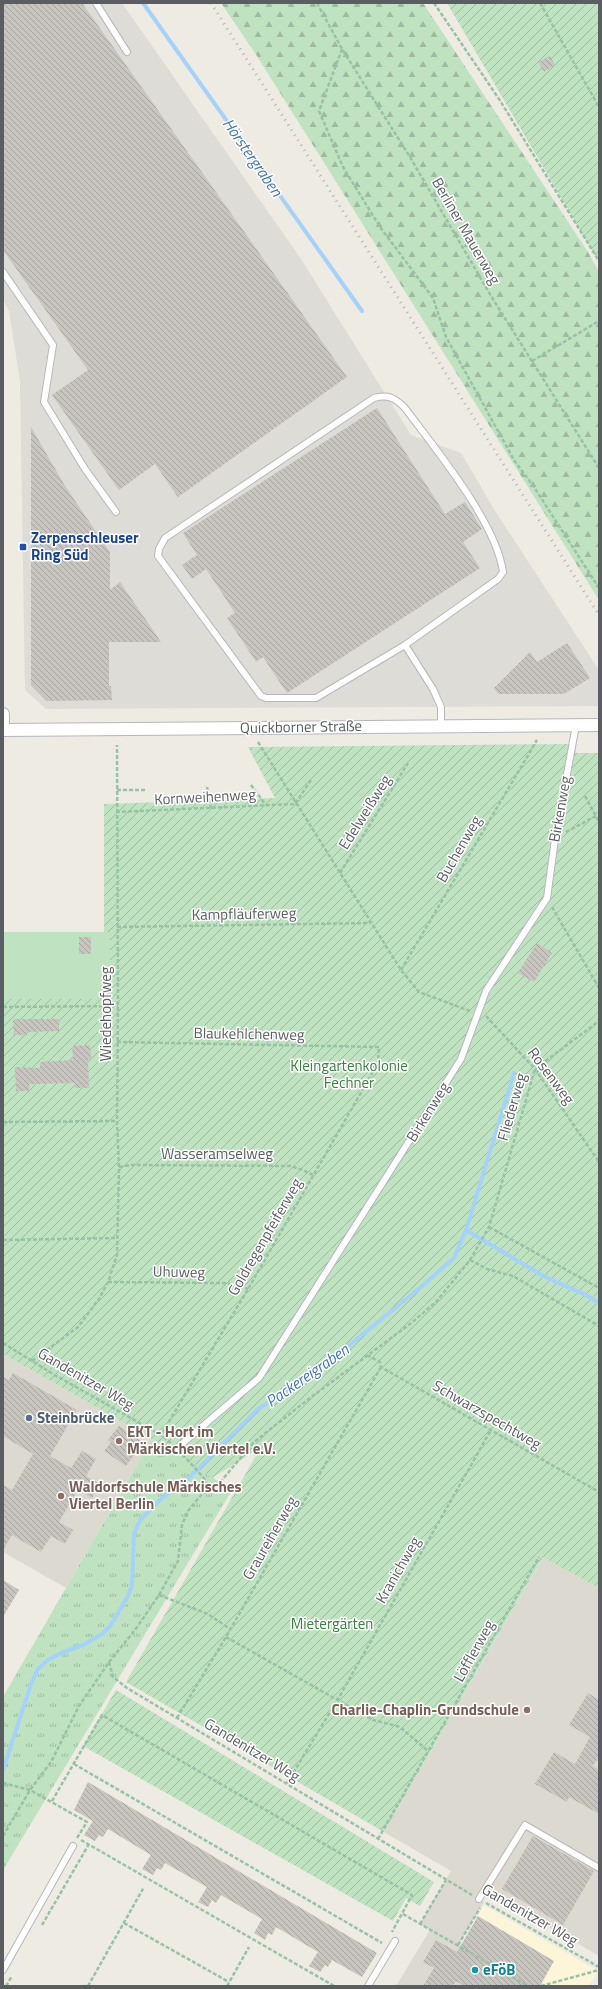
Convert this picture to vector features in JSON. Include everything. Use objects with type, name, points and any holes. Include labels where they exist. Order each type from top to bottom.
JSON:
[{"type":"street","points":[[3,714],[3,730]]},
{"type":"street","name":"Quickborner Straße","points":[[3,730],[441,725],[599,725]]},
{"type":"lane","points":[[96,3],[127,52]]},
{"type":"lane","points":[[3,272],[53,345],[44,402],[85,469],[116,512]]},
{"type":"lane","points":[[382,396],[395,398],[405,408],[466,492],[487,527],[502,561],[503,572],[498,579],[405,645],[316,698],[266,698],[261,696],[158,556],[159,550],[165,538],[374,398],[382,396]]},
{"type":"lane","points":[[405,645],[433,689],[441,707],[441,725]]},
{"type":"lane","name":"Birkenweg","points":[[177,1448],[259,1378],[462,1059],[486,991],[546,898],[555,839],[576,725]]},
{"type":"lane","points":[[481,1900],[524,1825],[599,1868]]},
{"type":"lane","points":[[3,1970],[73,1846]]},
{"type":"lane","points":[[368,1986],[395,1941]]},
{"type":"path","name":"Berliner Mauerweg","points":[[317,3],[342,50],[410,157],[491,296],[599,468]]},
{"type":"path","points":[[434,3],[500,99],[599,260]]},
{"type":"path","points":[[540,3],[599,107]]},
{"type":"path","points":[[342,50],[319,111],[343,167],[380,227],[433,298],[446,337],[514,460],[534,487],[599,588]]},
{"type":"path","points":[[532,361],[599,322]]},
{"type":"path","name":"Buchenweg","points":[[401,970],[537,740]]},
{"type":"path","name":"Rosenweg","points":[[258,742],[401,970],[419,992],[486,1016],[534,1069],[599,1162]]},
{"type":"path","name":"Wiedehopfweg","points":[[32,1361],[78,1327],[99,1299],[108,1282],[117,1255],[119,1167],[117,1121],[117,745]]},
{"type":"path","name":"Edelweißweg","points":[[340,873],[408,763]]},
{"type":"path","points":[[296,804],[311,780]]},
{"type":"path","points":[[251,784],[265,805]]},
{"type":"path","points":[[207,787],[211,808]]},
{"type":"path","points":[[116,790],[146,790]]},
{"type":"path","points":[[585,796],[599,822]]},
{"type":"path","name":"Kornweihenweg","points":[[116,812],[296,804]]},
{"type":"path","points":[[555,839],[596,816]]},
{"type":"path","points":[[546,898],[599,988]]},
{"type":"path","name":"Kampfläuferweg","points":[[117,927],[371,923]]},
{"type":"path","points":[[3,1007],[118,1006]]},
{"type":"path","name":"Fliederweg","points":[[210,1489],[222,1480],[254,1442],[367,1355],[410,1324],[436,1302],[470,1260],[489,1227],[534,1069],[599,1021]]},
{"type":"path","name":"Blaukehlchenweg","points":[[117,1042],[379,1047]]},
{"type":"path","name":"Goldregenpfeiferweg","points":[[161,1435],[248,1289],[378,1064],[379,1047]]},
{"type":"path","points":[[3,1122],[117,1121]]},
{"type":"path","name":"Wasseramselweg","points":[[119,1167],[131,1165],[290,1166],[313,1175]]},
{"type":"path","points":[[489,1227],[599,1288]]},
{"type":"path","points":[[3,1240],[117,1238]]},
{"type":"path","points":[[470,1260],[487,1269],[512,1276],[599,1326]]},
{"type":"path","name":"Uhuweg","points":[[108,1282],[222,1283],[238,1285],[248,1289]]},
{"type":"path","name":"Gandenitzer Weg","points":[[3,1343],[161,1435],[177,1448]]},
{"type":"path","name":"Schwarzspechtweg","points":[[367,1355],[380,1362],[380,1367],[599,1492]]},
{"type":"path","name":"Graureiherweg","points":[[177,1718],[226,1636],[380,1367]]},
{"type":"path","name":"Kranichweg","points":[[287,1783],[338,1699],[491,1430]]},
{"type":"path","points":[[3,1836],[30,1790],[51,1762],[79,1706],[109,1662],[135,1630],[160,1595],[178,1561],[182,1524],[188,1511],[201,1495],[210,1489],[190,1463]]},
{"type":"path","name":"Löfflerweg","points":[[378,1839],[539,1557]]},
{"type":"path","points":[[160,1595],[208,1614],[230,1629]]},
{"type":"path","points":[[226,1636],[373,1720],[400,1727],[428,1751]]},
{"type":"path","name":"Gandenitzer Weg","points":[[109,1662],[113,1677],[127,1688],[446,1880],[599,1968]]},
{"type":"path","points":[[52,1801],[102,1716],[412,1895],[391,1934]]},
{"type":"path","points":[[74,1764],[385,1944]]},
{"type":"path","points":[[3,1783],[30,1790],[52,1801],[86,1822],[73,1846]]},
{"type":"path","points":[[77,1838],[334,1986]]},
{"type":"path","points":[[40,1927],[89,1844]]},
{"type":"path","points":[[420,1924],[446,1880]]},
{"type":"path","points":[[88,1986],[144,1887]]},
{"type":"path","points":[[458,1945],[481,1900]]},
{"type":"path","points":[[403,1914],[528,1986]]},
{"type":"path","points":[[124,1923],[230,1982]]},
{"type":"path","points":[[228,1986],[249,1947]]},
{"type":"path","points":[[541,1986],[599,1968]]},
{"type":"path","points":[[6,1986],[12,1975]]},
{"type":"shaded area","points":[[3,3],[122,3],[301,259],[411,435],[461,453],[497,514],[599,670],[599,706],[46,709],[25,690],[20,381],[9,311],[3,300]]},
{"type":"shaded area","name":"Waldorfschule Märkisches Viertel Berlin","points":[[3,1354],[152,1439],[66,1588],[3,1552]]},
{"type":"shaded area","name":"Charlie-Chaplin-Grundschule","points":[[544,1556],[599,1588],[599,1956],[485,1890],[479,1899],[484,1902],[458,1945],[528,1986],[396,1986],[430,1930],[420,1924],[451,1871],[384,1832]]},
{"type":"shaded area","points":[[484,1905],[598,1971],[589,1986],[548,1986],[465,1938]]},
{"type":"green space","points":[[221,3],[423,3],[588,252],[599,272],[599,600],[255,53]]},
{"type":"green space","points":[[447,3],[599,3],[599,262]]},
{"type":"green space","name":"Kleingartenkolonie Fechner","points":[[574,744],[576,753],[599,753],[599,1588],[543,1557],[384,1832],[126,1682],[261,1447],[212,1478],[152,1439],[3,1354],[3,999],[110,999],[110,932],[104,932],[104,804],[275,798],[248,747]]},
{"type":"green space","points":[[3,932],[110,932],[110,1000],[3,999]]},
{"type":"green space","points":[[152,1439],[232,1490],[3,1870],[3,1697]]},
{"type":"green space","points":[[116,1690],[434,1882],[420,1906],[406,1898],[393,1921],[83,1746]]},
{"type":"building","points":[[3,3],[82,3],[347,377],[178,497],[155,464],[119,490],[52,395],[88,370],[3,250]]},
{"type":"building","points":[[550,56],[555,65],[544,72],[538,62]]},
{"type":"building","points":[[377,408],[445,514],[465,502],[482,529],[463,542],[480,568],[287,693],[263,657],[256,662],[227,618],[235,613],[206,569],[192,579],[182,565],[197,555],[183,533]]},
{"type":"building","points":[[31,427],[65,486],[110,552],[110,590],[120,582],[161,642],[109,642],[109,686],[111,686],[112,700],[47,701],[31,685]]},
{"type":"building","points":[[567,643],[590,678],[564,694],[498,694],[494,688],[530,652],[537,662]]},
{"type":"building","points":[[79,937],[91,937],[91,954],[79,954]]},
{"type":"building","points":[[537,943],[552,953],[534,982],[518,973]]},
{"type":"building","points":[[13,1019],[59,1019],[59,1031],[27,1032],[27,1035],[14,1035]]},
{"type":"building","points":[[90,1045],[91,1059],[88,1060],[89,1088],[75,1088],[75,1083],[29,1084],[30,1091],[16,1091],[15,1067],[40,1068],[40,1062],[73,1060],[72,1046]]},
{"type":"building","points":[[13,1373],[77,1410],[50,1456],[71,1468],[82,1451],[96,1459],[86,1476],[100,1484],[92,1498],[78,1490],[59,1522],[73,1530],[65,1544],[51,1536],[41,1552],[12,1535],[3,1550],[3,1485],[12,1490],[33,1454],[3,1436],[3,1377],[9,1380]]},
{"type":"building","points":[[119,1426],[143,1442],[126,1466],[104,1451],[111,1442],[108,1440]]},
{"type":"building","points":[[3,1580],[19,1590],[3,1617]]},
{"type":"building","points":[[588,1693],[599,1700],[599,1757],[593,1766],[599,1770],[599,1814],[569,1797],[567,1802],[535,1784],[554,1752],[575,1764],[590,1737],[569,1725]]},
{"type":"building","points":[[88,1782],[377,1953],[362,1977],[332,1960],[328,1967],[325,1965],[320,1972],[309,1966],[318,1952],[276,1927],[272,1935],[268,1933],[265,1940],[254,1933],[262,1919],[221,1895],[216,1903],[212,1900],[208,1907],[198,1902],[207,1887],[165,1863],[161,1870],[157,1868],[153,1875],[142,1869],[151,1855],[108,1829],[103,1837],[99,1835],[95,1841],[84,1835],[93,1821],[74,1810]]},
{"type":"building","points":[[533,1836],[594,1871],[563,1925],[502,1889]]},
{"type":"building","points":[[478,1916],[554,1961],[540,1986],[464,1986],[456,1981],[453,1986],[423,1986],[434,1968],[423,1962],[436,1940],[457,1952]]},
{"type":"waterway","name":"Hörstergraben","points":[[143,3],[362,311]]},
{"type":"waterway","name":"Packereigraben","points":[[3,1770],[31,1684],[38,1669],[48,1660],[61,1653],[83,1645],[102,1634],[111,1625],[128,1596],[132,1585],[134,1533],[141,1519],[163,1497],[180,1486],[257,1410],[336,1356],[421,1287],[454,1258],[466,1230],[514,1073]]},
{"type":"waterway","points":[[466,1230],[545,1277],[584,1294],[599,1303]]},
{"type":"railway","points":[[211,3],[599,615]]},
{"type":"place","name":"Zerpenschleuser Ring Süd","points":[[23,547]]},
{"type":"place","name":"Steinbrücke","points":[[29,1418]]},
{"type":"place","name":"EKT - Hort im Märkischen Viertel e.V.","points":[[119,1441]]},
{"type":"place","name":"Waldorfschule Märkisches Viertel Berlin","points":[[61,1496]]},
{"type":"place","name":"Charlie-Chaplin-Grundschule","points":[[527,1710]]},
{"type":"place","name":"eFöB","points":[[475,1970]]},
{"type":"park label","name":"Mietergärten","points":[[332,1624]]}]
